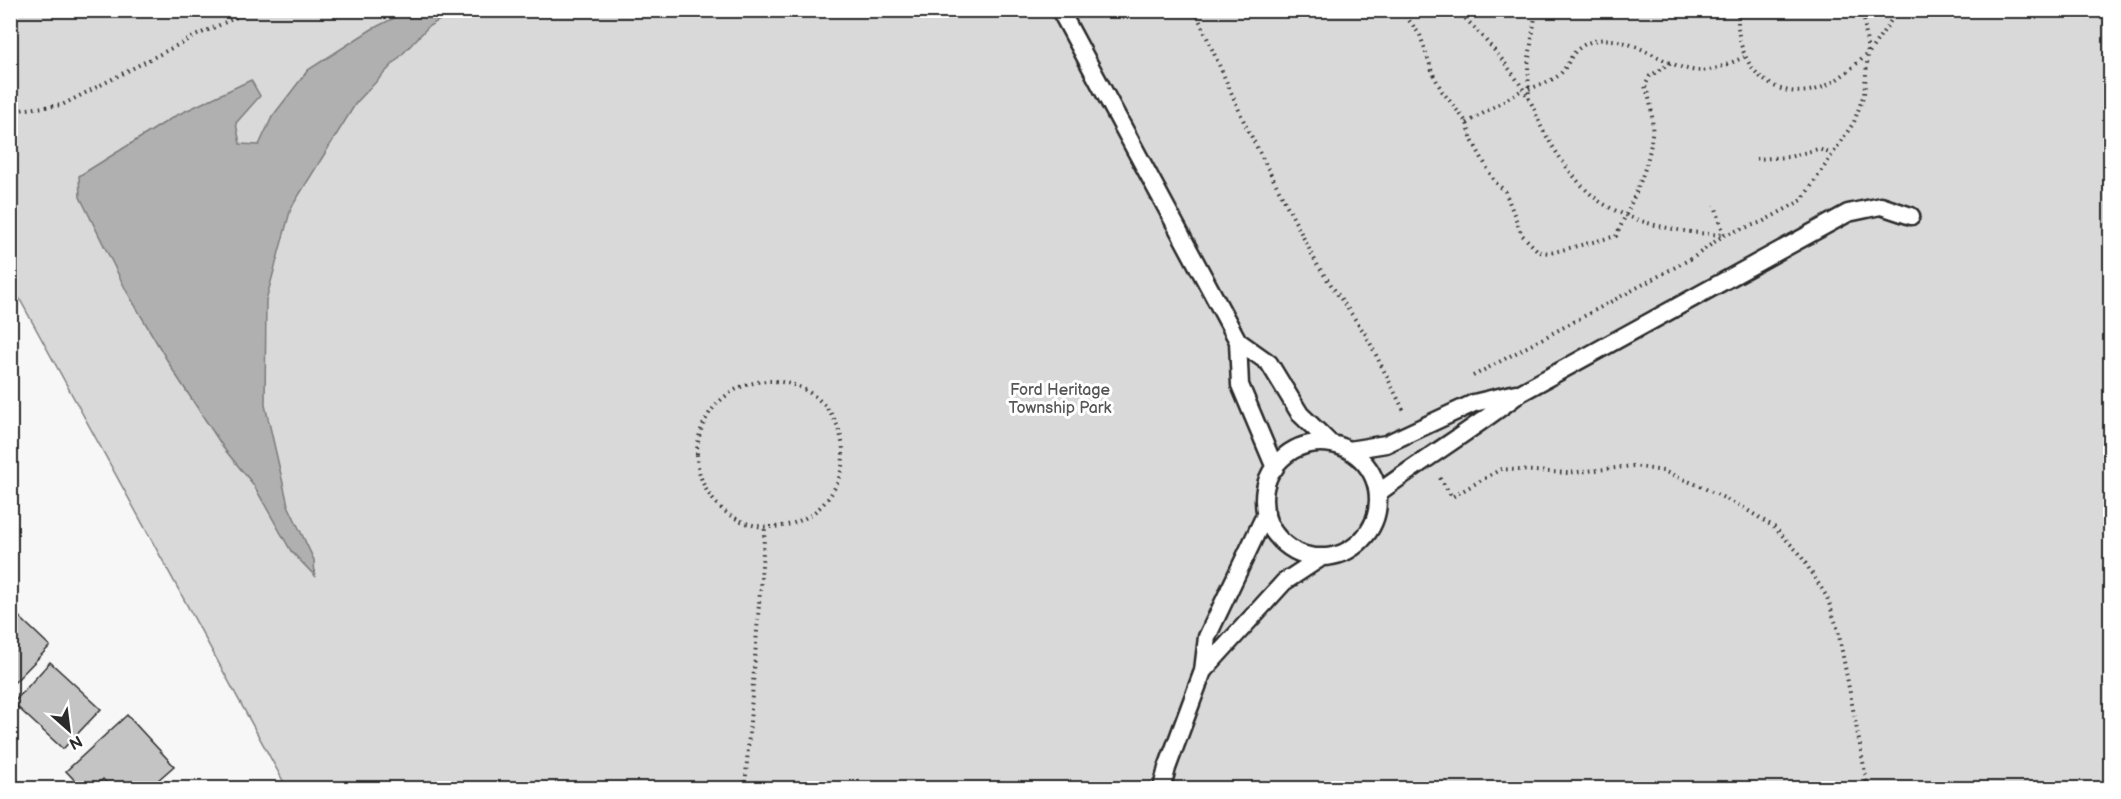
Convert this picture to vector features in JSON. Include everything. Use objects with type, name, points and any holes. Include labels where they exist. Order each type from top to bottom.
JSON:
[{"type":"lane","points":[[1060,10],[1238,341],[1240,384],[1275,468]]},
{"type":"lane","points":[[1378,493],[1421,461],[1484,421],[1520,393],[1848,213],[1881,206],[1911,216]]},
{"type":"lane","points":[[1238,341],[1269,363],[1300,414],[1331,444]]},
{"type":"lane","points":[[1348,450],[1386,444],[1474,403],[1520,393]]},
{"type":"lane","points":[[1313,443],[1331,444],[1348,450],[1363,460],[1373,476],[1378,493],[1377,512],[1370,529],[1358,544],[1341,553],[1322,557],[1303,554],[1286,545],[1273,531],[1266,513],[1264,494],[1269,476],[1296,449],[1313,443]]},
{"type":"lane","points":[[1162,789],[1203,671],[1207,637],[1266,513]]},
{"type":"lane","points":[[1203,671],[1284,582],[1322,557]]},
{"type":"path","points":[[10,111],[62,105],[193,37],[252,10]]},
{"type":"path","points":[[1457,10],[1474,28],[1529,99],[1543,131],[1581,184],[1601,202],[1626,214],[1665,227],[1724,235]]},
{"type":"path","points":[[1529,99],[1528,65],[1536,10]]},
{"type":"path","points":[[1738,10],[1737,33],[1744,57],[1754,72],[1771,84],[1792,91],[1814,90],[1833,82],[1868,54],[1898,10]]},
{"type":"path","points":[[1466,380],[1694,257],[1724,235],[1762,222],[1802,200],[1854,122],[1864,94],[1868,54],[1863,10]]},
{"type":"path","points":[[1402,11],[1420,35],[1433,74],[1442,92],[1467,123],[1472,140],[1511,204],[1522,236],[1539,252],[1550,253],[1616,236],[1650,156],[1654,120],[1645,86],[1650,76],[1671,63]]},
{"type":"path","points":[[1529,89],[1558,75],[1575,52],[1600,40],[1616,40],[1630,44],[1671,63],[1698,72],[1723,67],[1744,57]]},
{"type":"path","points":[[1467,123],[1522,90]]},
{"type":"path","points":[[1756,159],[1789,157],[1818,149],[1832,154]]},
{"type":"path","points":[[1714,206],[1724,235]]},
{"type":"path","points":[[762,381],[788,382],[811,393],[828,408],[839,428],[844,451],[841,474],[832,495],[815,512],[795,523],[765,526],[749,524],[728,515],[710,497],[699,474],[696,448],[703,424],[717,402],[738,388],[762,381]]},
{"type":"path","points":[[1405,413],[1415,407]]},
{"type":"path","points":[[745,789],[765,526]]},
{"type":"green space","name":"Ford Heritage Township Park","points":[[10,11],[2110,11],[2110,788],[287,788],[11,283]]},
{"type":"shaded area","points":[[408,11],[456,11],[429,26],[356,103],[291,208],[266,300],[265,405],[288,505],[314,560],[315,576],[291,551],[253,484],[225,450],[174,372],[127,292],[80,197],[79,176],[175,116],[251,80],[260,96],[236,123],[240,144],[259,145],[272,117],[308,70],[372,29]]},
{"type":"building","points":[[10,608],[50,646],[10,687]]},
{"type":"building","points":[[50,662],[101,709],[63,749],[13,703]]},
{"type":"building","points":[[127,715],[174,766],[149,788],[111,788],[103,779],[94,788],[82,788],[66,771]]}]
